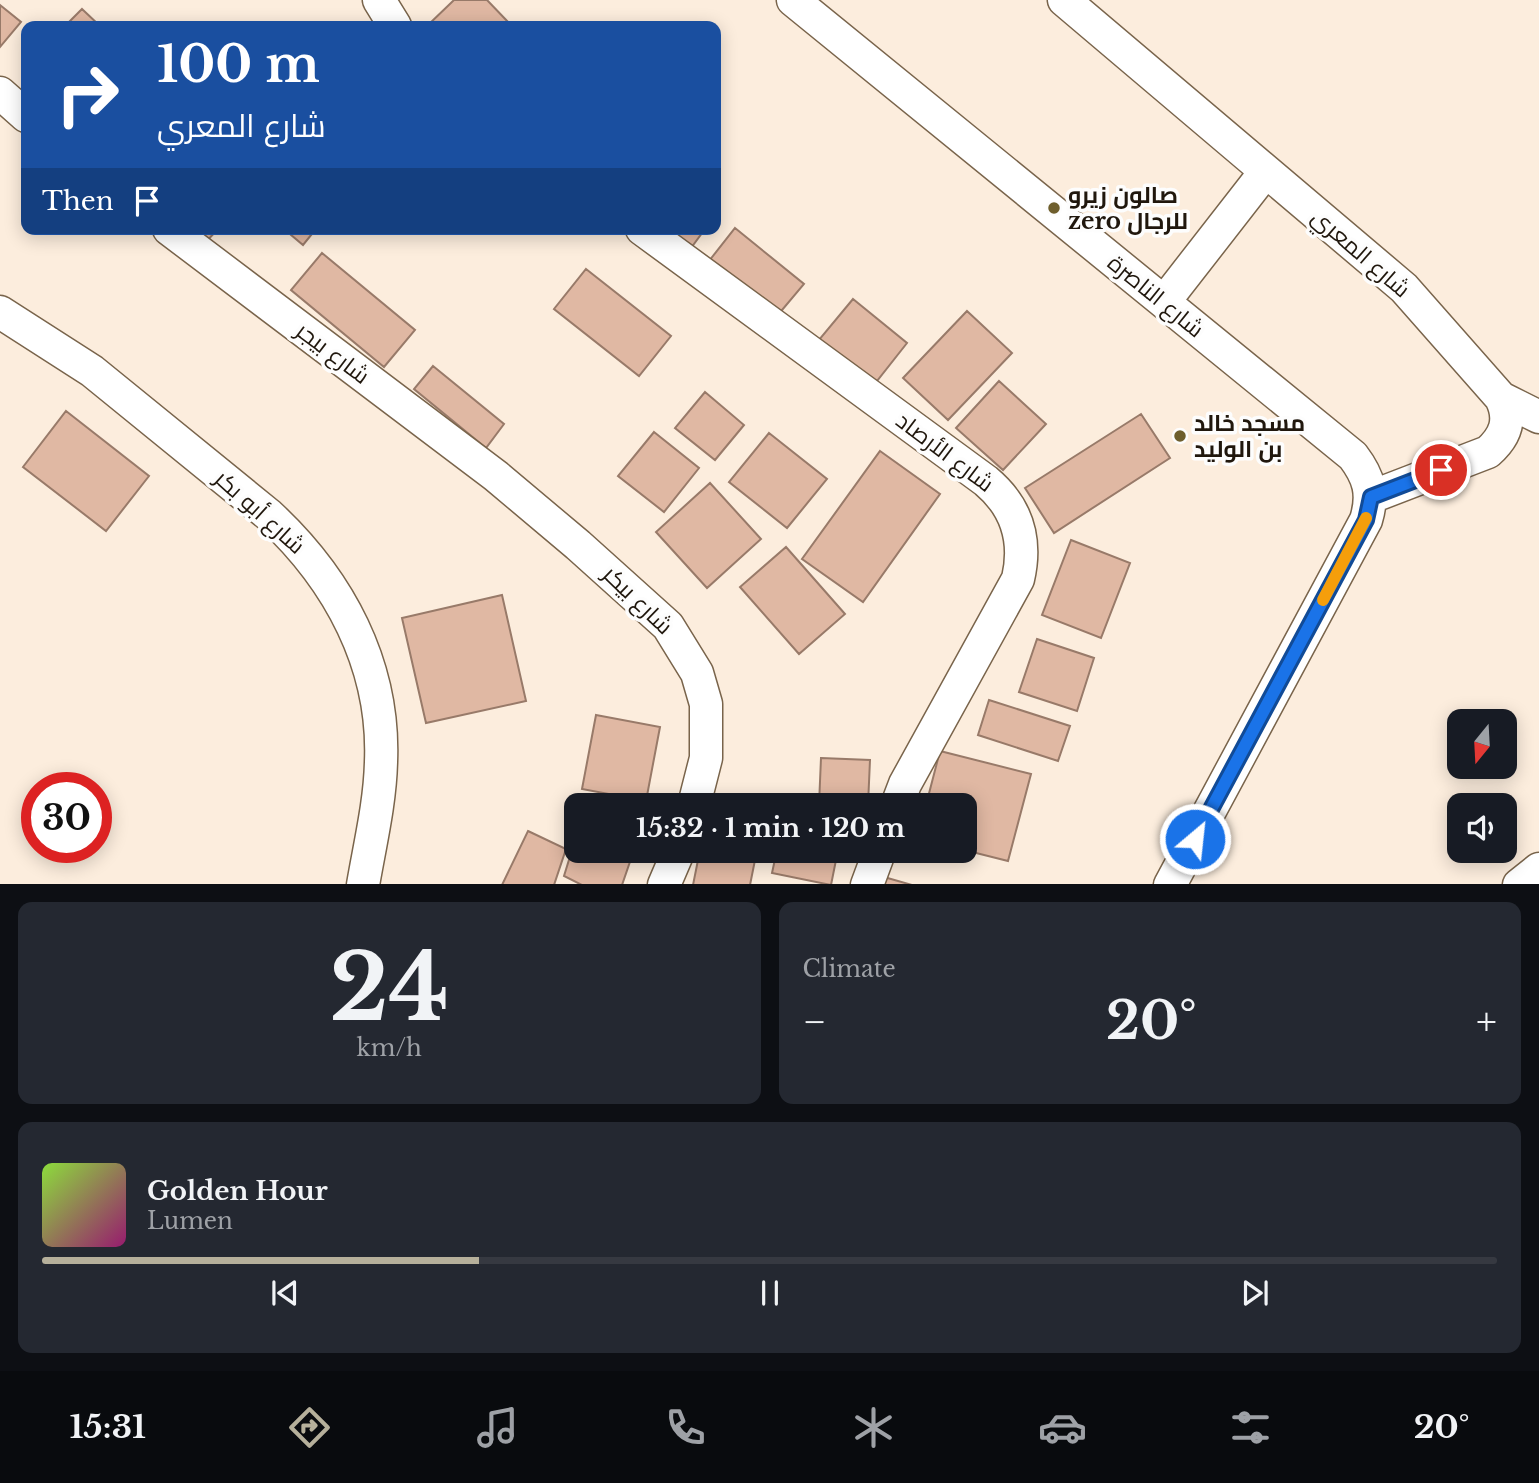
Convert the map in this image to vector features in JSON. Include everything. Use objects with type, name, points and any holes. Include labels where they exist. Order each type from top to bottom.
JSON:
[{"type":"street","points":[[379,0],[392,21]]},
{"type":"street","name":"شارع الناصرة","points":[[793,0],[1353,456],[1364,471],[1371,497]]},
{"type":"street","name":"شارع المعري","points":[[1064,0],[1404,288],[1501,398]]},
{"type":"street","points":[[0,93],[21,112]]},
{"type":"street","points":[[1164,302],[1266,171]]},
{"type":"street","name":"شارع بيجر","points":[[177,235],[496,477]]},
{"type":"street","name":"شارع الأرصاد","points":[[650,235],[986,481],[1015,515],[1022,547],[1018,579],[902,793]]},
{"type":"street","name":"شارع أبو بكر","points":[[0,312],[92,371],[269,515],[294,539],[332,586],[347,613],[370,670],[380,730],[379,792],[363,884]]},
{"type":"street","points":[[1501,398],[1539,417]]},
{"type":"street","points":[[1170,884],[1366,520],[1371,497],[1488,452],[1501,440],[1506,426],[1506,408],[1501,398]]},
{"type":"street","name":"شارع بيكر","points":[[496,477],[578,545],[668,626],[681,643],[697,673],[706,704],[707,747],[697,793]]},
{"type":"street","points":[[664,884],[673,863]]},
{"type":"street","points":[[867,884],[875,863]]},
{"type":"street","points":[[1520,884],[1539,869]]},
{"type":"building","points":[[454,0],[487,0],[507,21],[432,21]]},
{"type":"building","points":[[0,5],[21,22],[0,47]]},
{"type":"building","points":[[82,9],[95,21],[70,21]]},
{"type":"building","points":[[735,228],[804,284],[777,316],[709,261]]},
{"type":"building","points":[[195,235],[212,235],[204,244]]},
{"type":"building","points":[[291,235],[311,235],[303,245]]},
{"type":"building","points":[[667,235],[701,235],[688,252]]},
{"type":"building","points":[[322,253],[415,330],[384,367],[291,290]]},
{"type":"building","points":[[586,269],[671,336],[639,376],[554,309]]},
{"type":"building","points":[[853,299],[907,343],[873,386],[818,341]]},
{"type":"building","points":[[967,311],[1012,353],[948,420],[903,378]]},
{"type":"building","points":[[433,366],[504,424],[486,448],[414,389]]},
{"type":"building","points":[[999,381],[1046,424],[1003,470],[956,428]]},
{"type":"building","points":[[705,392],[744,425],[715,460],[675,428]]},
{"type":"building","points":[[66,411],[149,476],[106,531],[23,467]]},
{"type":"building","points":[[1141,414],[1170,458],[1054,533],[1025,488]]},
{"type":"building","points":[[654,432],[699,468],[664,512],[618,476]]},
{"type":"building","points":[[769,433],[827,479],[787,528],[729,482]]},
{"type":"building","points":[[880,451],[940,494],[863,602],[802,559]]},
{"type":"building","points":[[710,483],[761,539],[707,588],[656,532]]},
{"type":"building","points":[[1071,540],[1130,563],[1101,638],[1042,615]]},
{"type":"building","points":[[786,547],[845,614],[799,654],[740,587]]},
{"type":"building","points":[[502,595],[526,701],[426,723],[402,618]]},
{"type":"building","points":[[1037,639],[1094,658],[1077,711],[1019,692]]},
{"type":"building","points":[[989,700],[1070,726],[1058,761],[978,735]]},
{"type":"building","points":[[596,715],[660,727],[648,793],[603,793],[582,789]]},
{"type":"building","points":[[940,751],[1031,774],[1008,861],[977,853],[977,793],[929,793]]},
{"type":"building","points":[[821,758],[870,760],[869,793],[820,793]]},
{"type":"building","points":[[528,831],[564,848],[554,884],[502,884]]},
{"type":"building","points":[[568,863],[630,863],[622,884],[580,884],[564,876]]},
{"type":"building","points":[[697,863],[754,863],[750,884],[693,884]]},
{"type":"building","points":[[774,863],[835,863],[831,884],[772,873]]},
{"type":"building","points":[[884,877],[908,884],[883,884]]},
{"type":"slow traffic","points":[[1323,600],[1366,518]]},
{"type":"place","name":"صالون زيرو zero للرجال","points":[[1054,208]]},
{"type":"place","name":"مسجد خالد بن الوليد","points":[[1180,436]]},
{"type":"route","points":[[1195,839],[1366,520],[1371,497],[1441,470]]}]
